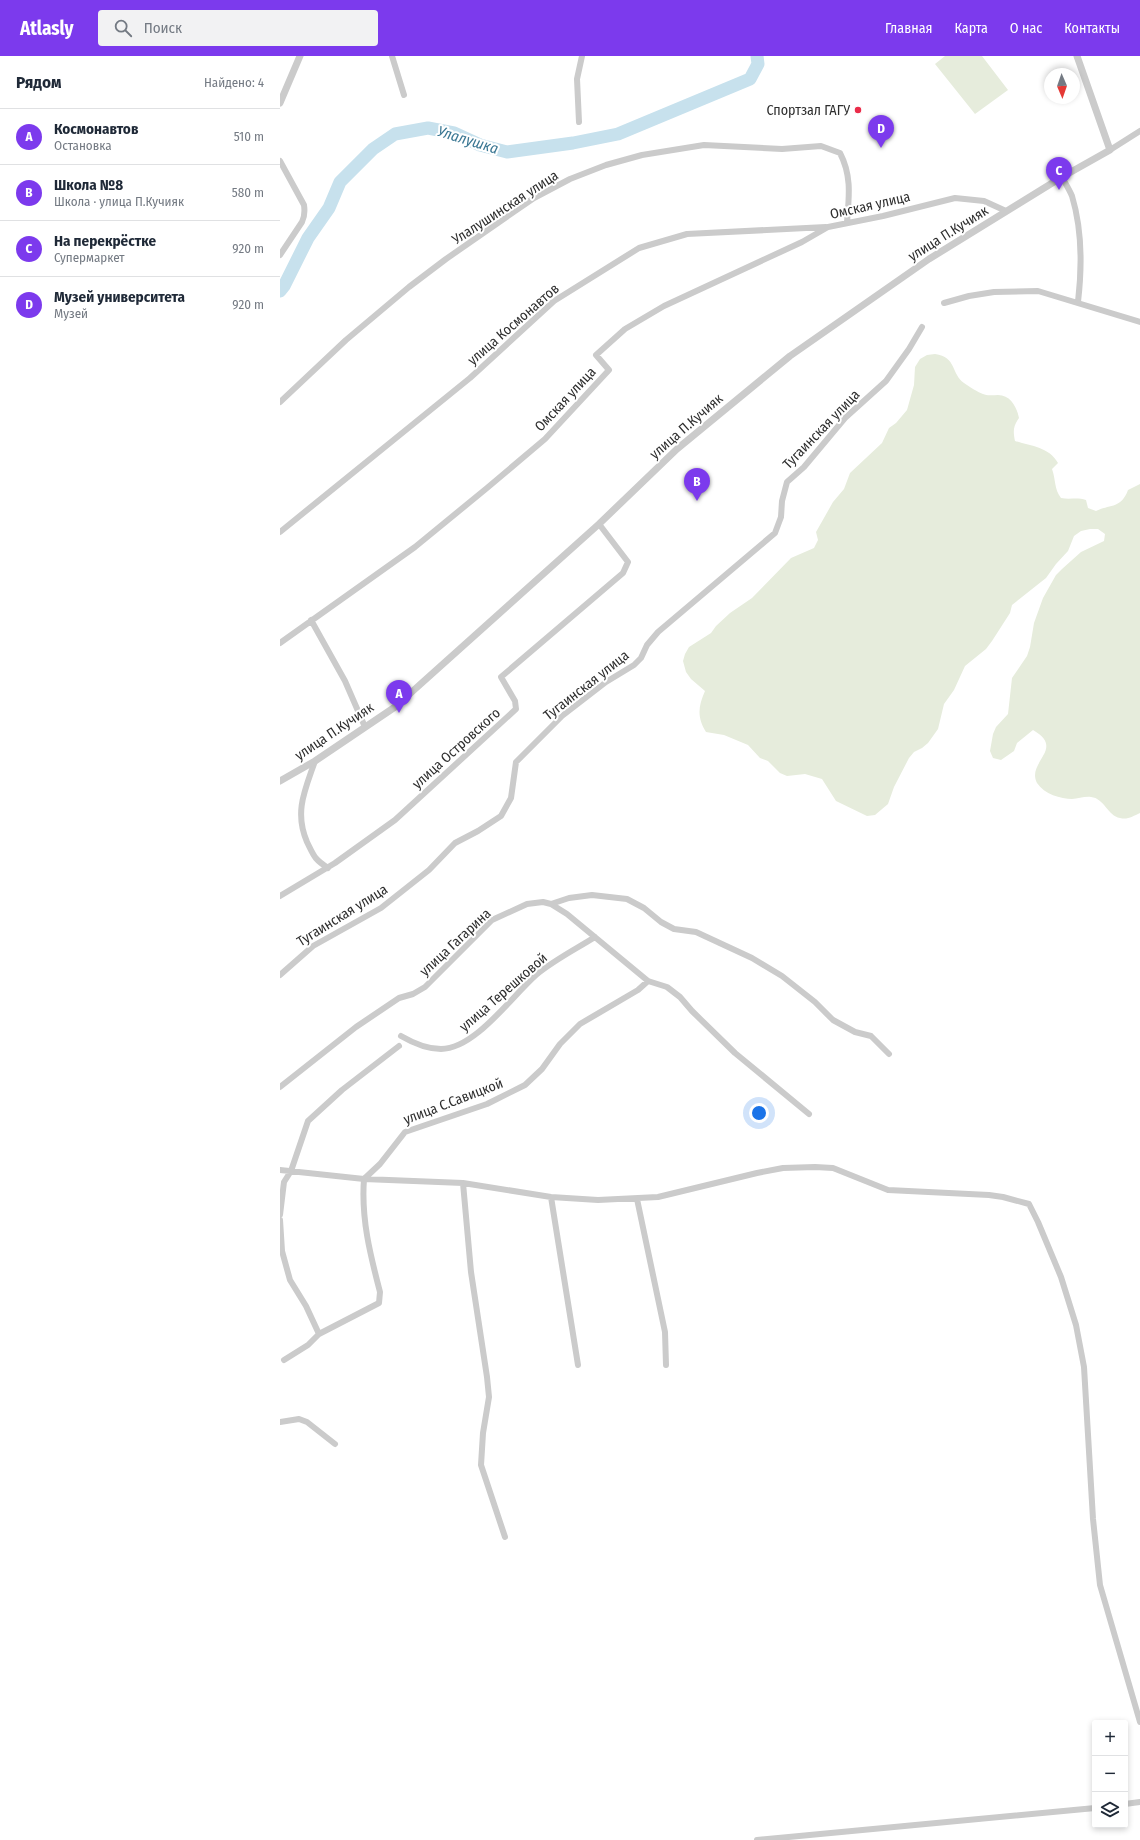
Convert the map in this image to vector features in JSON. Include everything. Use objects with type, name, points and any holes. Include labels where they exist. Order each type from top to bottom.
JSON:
[{"type":"street","points":[[280,103],[300,56]]},
{"type":"street","points":[[392,56],[404,95]]},
{"type":"street","points":[[579,122],[577,79],[582,56]]},
{"type":"street","points":[[1077,56],[1110,150]]},
{"type":"street","name":"улица П.Кучияк","points":[[280,781],[315,761],[395,707],[599,524],[677,449],[790,356],[929,258],[1062,176],[1110,150],[1140,131]]},
{"type":"street","name":"Улалушинская улица","points":[[280,402],[346,340],[446,259],[534,198],[570,179],[606,165],[642,155],[704,145],[782,149],[821,146],[840,153],[846,166],[849,185],[847,222]]},
{"type":"street","points":[[280,161],[304,205],[305,210],[305,217],[280,255]]},
{"type":"street","points":[[1062,176],[1071,195],[1078,228],[1080,283],[1078,302]]},
{"type":"street","name":"Омская улица","points":[[280,643],[415,546],[545,439],[609,370],[596,356],[625,329],[664,306],[802,242],[828,227],[883,216],[955,198],[984,201],[1006,211]]},
{"type":"street","name":"улица Космонавтов","points":[[280,532],[470,378],[554,301],[639,248],[687,234],[828,227]]},
{"type":"street","points":[[944,303],[969,296],[994,292],[1038,291],[1140,322]]},
{"type":"street","name":"Тугаинская улица","points":[[280,975],[313,946],[381,908],[429,870],[455,843],[478,831],[501,816],[511,798],[516,762],[562,716],[606,682],[634,665],[641,658],[646,645],[658,632],[775,533],[781,518],[782,501],[787,482],[804,467],[845,418],[886,381],[909,349],[922,327]]},
{"type":"street","name":"улица Островского","points":[[280,896],[328,868],[394,820],[516,709],[515,701],[501,677],[622,573],[628,562],[599,524]]},
{"type":"street","points":[[311,620],[345,681],[364,727]]},
{"type":"street","points":[[315,761],[304,794],[300,814],[304,834],[315,859],[328,868]]},
{"type":"street","name":"улица Гагарина","points":[[280,1087],[356,1026],[399,998],[414,994],[424,987],[492,920],[527,904],[543,902],[551,904],[569,898],[592,896],[627,898],[644,908],[661,922],[674,929],[696,932],[752,958],[782,976],[815,1002],[833,1020],[855,1032],[871,1036],[888,1054]]},
{"type":"street","points":[[551,904],[595,937],[648,981],[667,987],[680,997],[692,1011],[735,1053],[808,1114]]},
{"type":"street","name":"улица Терешковой","points":[[401,1036],[419,1045],[442,1049],[462,1044],[498,1015],[536,975],[595,937]]},
{"type":"street","name":"улица С.Савицкой","points":[[364,1179],[380,1164],[404,1132],[487,1104],[525,1085],[542,1069],[560,1044],[580,1024],[638,990],[648,981]]},
{"type":"street","points":[[280,1215],[284,1182],[291,1171],[308,1121],[342,1090],[399,1046]]},
{"type":"street","points":[[280,1170],[364,1179],[462,1183],[550,1197],[598,1200],[658,1197],[783,1168],[815,1167],[833,1168],[888,1190],[989,1195],[1004,1197],[1029,1204],[1061,1277],[1076,1325],[1084,1367],[1093,1519],[1100,1585],[1140,1722]]},
{"type":"street","points":[[284,1360],[308,1345],[319,1334],[379,1303],[380,1292],[369,1251],[365,1227],[363,1196],[364,1179]]},
{"type":"street","points":[[462,1183],[471,1272],[489,1397],[483,1433],[481,1465],[505,1536]]},
{"type":"street","points":[[550,1197],[578,1365]]},
{"type":"street","points":[[637,1199],[664,1332],[666,1365]]},
{"type":"street","points":[[280,1220],[282,1251],[290,1280],[306,1306],[319,1334]]},
{"type":"street","points":[[280,1422],[299,1419],[307,1422],[335,1444]]},
{"type":"street","points":[[1128,1804],[1140,1802]]},
{"type":"street","points":[[757,1840],[1092,1808]]},
{"type":"green space","points":[[945,56],[982,56],[1008,90],[975,114],[935,64]]},
{"type":"green space","points":[[935,354],[947,359],[953,366],[960,379],[971,388],[985,395],[998,395],[1006,397],[1013,403],[1019,418],[1014,429],[1015,441],[1045,450],[1054,458],[1058,463],[1052,469],[1056,488],[1061,498],[1086,500],[1088,508],[1096,511],[1115,505],[1122,500],[1128,490],[1140,484],[1140,813],[1128,818],[1116,817],[1099,800],[1095,798],[1063,798],[1048,793],[1040,787],[1037,783],[1035,775],[1036,769],[1046,750],[1046,743],[1042,737],[1033,730],[1017,743],[1014,751],[1001,760],[993,758],[990,751],[993,734],[996,727],[1008,714],[1012,678],[1027,656],[1034,623],[1043,598],[1056,575],[1062,569],[1081,552],[1104,541],[1105,534],[1098,529],[1081,531],[1074,536],[1068,551],[1046,578],[1012,605],[1010,613],[986,649],[965,666],[954,690],[944,704],[938,729],[928,743],[914,752],[909,758],[894,787],[888,804],[875,815],[867,816],[836,801],[822,779],[805,774],[787,776],[780,773],[768,761],[760,758],[748,745],[724,735],[706,732],[703,727],[700,717],[700,707],[705,691],[691,679],[686,672],[683,661],[689,647],[711,633],[730,613],[752,598],[791,558],[814,548],[818,540],[816,532],[833,502],[844,489],[850,473],[882,443],[889,428],[896,423],[907,410],[914,385],[915,367],[920,359],[927,355]]},
{"type":"waterway","name":"Улалушка","points":[[280,291],[284,286],[308,238],[329,208],[340,182],[373,149],[395,134],[428,128],[454,133],[480,145],[507,152],[573,143],[618,134],[750,79],[758,64],[757,56]]},
{"type":"place","name":"Спортзал ГАГУ","points":[[858,110]]},
{"type":"place","name":"Музей университета","points":[[881,148]]},
{"type":"place","name":"На перекрёстке","points":[[1059,190]]},
{"type":"place","name":"Школа №8","points":[[697,501]]},
{"type":"place","name":"Космонавтов","points":[[399,713]]}]
